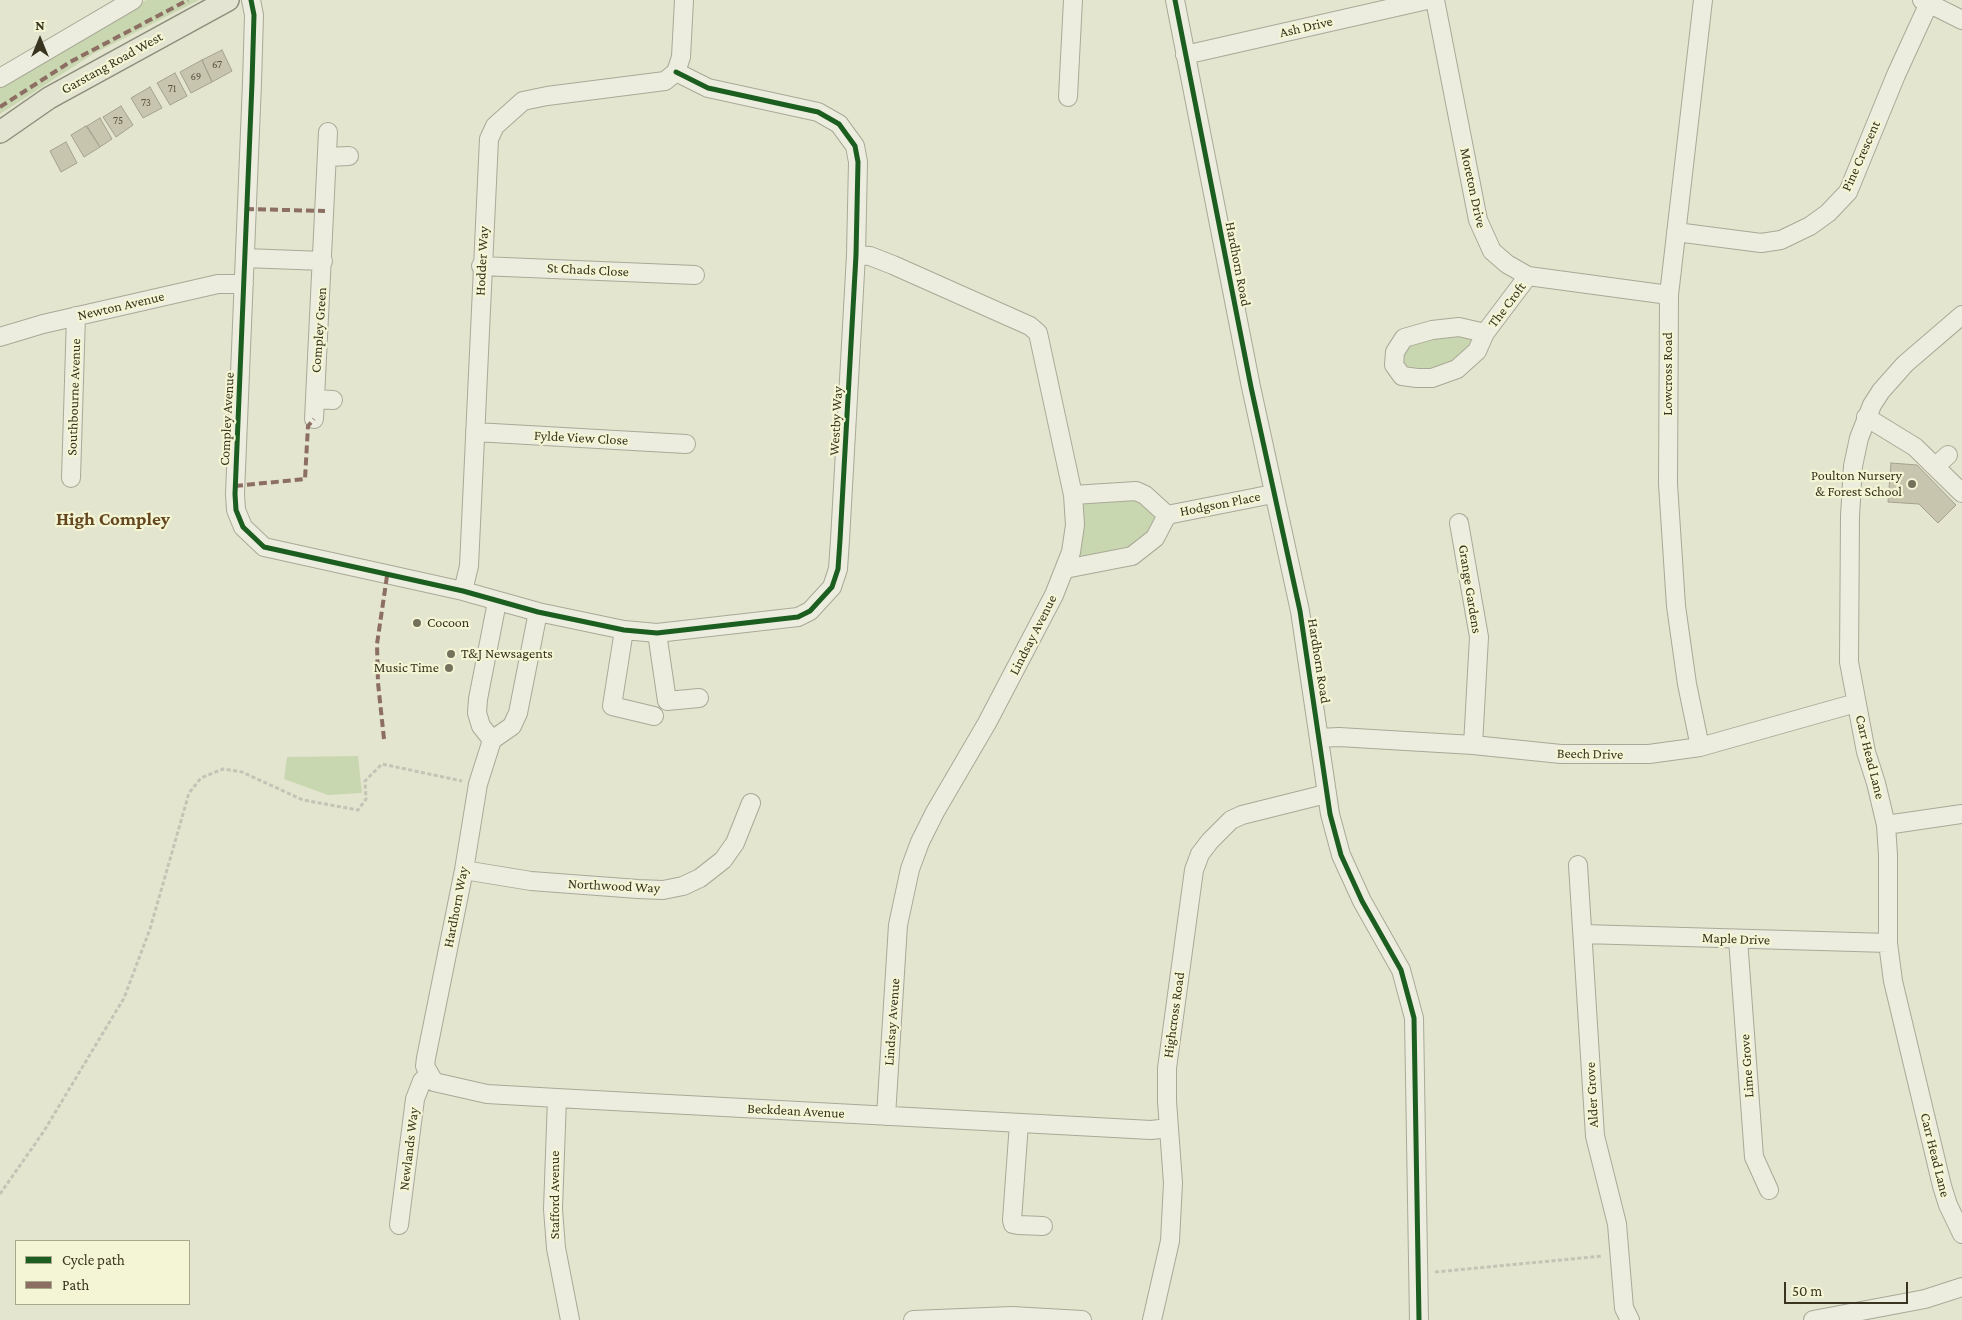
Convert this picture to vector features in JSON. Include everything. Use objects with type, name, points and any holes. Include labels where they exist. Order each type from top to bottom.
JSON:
[{"type":"main road","name":"Garstang Road West","points":[[0,132],[48,98],[228,0]]},
{"type":"street","points":[[0,78],[133,0]]},
{"type":"street","name":"Compley Avenue","points":[[251,0],[253,32],[235,494],[236,510],[242,527],[264,547],[463,591],[538,612]]},
{"type":"street","points":[[676,72],[681,57],[684,0]]},
{"type":"street","points":[[1068,97],[1073,0]]},
{"type":"street","name":"Hardhorn Road","points":[[1175,0],[1273,494],[1300,611],[1326,794],[1341,855],[1362,901],[1401,970],[1413,1010],[1416,1051],[1420,1320]]},
{"type":"street","name":"Ash Drive","points":[[1185,55],[1427,0]]},
{"type":"street","name":"Moreton Drive","points":[[1435,0],[1478,220],[1492,251],[1507,264],[1528,276],[1669,295]]},
{"type":"street","name":"Lowcross Road","points":[[1700,747],[1687,684],[1676,606],[1670,541],[1669,295],[1703,0]]},
{"type":"street","points":[[1925,2],[1962,20]]},
{"type":"street","name":"Pine Crescent","points":[[1676,232],[1761,243],[1781,240],[1810,226],[1828,213],[1848,192],[1925,2]]},
{"type":"street","name":"Westby Way","points":[[538,612],[624,630],[657,633],[798,617],[810,611],[823,600],[832,587],[838,568],[856,255],[858,162],[855,146],[839,124],[818,112],[708,88],[676,72]]},
{"type":"street","name":"Hodder Way","points":[[463,591],[469,566],[481,266],[489,139],[495,126],[507,113],[523,101],[547,96],[665,81],[676,72]]},
{"type":"street","name":"Compley Green","points":[[314,419],[328,132]]},
{"type":"street","points":[[327,157],[349,156]]},
{"type":"street","name":"Lindsay Avenue","points":[[856,255],[870,256],[893,265],[1030,326],[1038,334],[1042,344],[1073,495],[1074,536],[1065,569],[1024,656],[962,768],[935,812],[910,870],[898,925],[886,1116]]},
{"type":"street","points":[[245,258],[323,261]]},
{"type":"street","name":"St Chads Close","points":[[481,266],[695,275]]},
{"type":"street","name":"The Croft","points":[[1485,333],[1459,327],[1432,330],[1404,338],[1395,352],[1394,365],[1402,376],[1432,378],[1457,369],[1477,351],[1485,333],[1528,276]]},
{"type":"street","name":"Newton Avenue","points":[[0,337],[76,316],[218,284],[244,284]]},
{"type":"street","name":"Carr Head Lane","points":[[1961,1232],[1942,1186],[1897,999],[1888,943],[1886,825],[1866,752],[1849,662],[1850,516],[1854,466],[1866,417],[1881,391],[1895,375],[1962,315]]},
{"type":"street","name":"Southbourne Avenue","points":[[71,478],[76,316]]},
{"type":"street","points":[[315,399],[333,400]]},
{"type":"street","points":[[1866,417],[1942,461],[1962,494]]},
{"type":"street","name":"Fylde View Close","points":[[475,432],[686,444]]},
{"type":"street","name":"Hodgson Place","points":[[1073,495],[1125,490],[1136,491],[1146,495],[1167,515]]},
{"type":"street","name":"Hodgson Place","points":[[1167,515],[1273,494]]},
{"type":"street","name":"Hodgson Place","points":[[1065,569],[1132,556],[1155,538],[1167,515]]},
{"type":"street","name":"Grange Gardens","points":[[1459,523],[1479,637],[1473,745]]},
{"type":"street","points":[[497,602],[478,699],[478,713],[481,726],[492,740],[512,726],[518,713],[538,612]]},
{"type":"street","points":[[624,630],[612,706],[654,716]]},
{"type":"street","points":[[657,633],[667,701],[699,698]]},
{"type":"street","name":"Beech Drive","points":[[1319,738],[1338,737],[1473,745],[1561,754],[1621,755],[1666,753],[1700,747],[1856,703]]},
{"type":"street","name":"Hardhorn Way","points":[[428,1076],[425,1066],[426,1058],[464,870],[478,784],[492,740]]},
{"type":"street","name":"Highcross Road","points":[[1152,1320],[1167,1261],[1174,1199],[1168,1128],[1167,1068],[1194,870],[1200,854],[1222,828],[1242,815],[1326,794]]},
{"type":"street","name":"Northwood Way","points":[[464,870],[531,881],[638,889],[663,890],[683,886],[700,878],[723,860],[735,844],[751,803]]},
{"type":"street","points":[[1886,825],[1962,814]]},
{"type":"street","name":"Alder Grove","points":[[1578,865],[1594,1136],[1617,1224],[1624,1308],[1630,1320]]},
{"type":"street","name":"Maple Drive","points":[[1583,934],[1888,943]]},
{"type":"street","name":"Lime Grove","points":[[1738,940],[1754,1157],[1768,1190]]},
{"type":"street","name":"Beckdean Avenue","points":[[428,1076],[434,1082],[461,1090],[557,1098],[1150,1130],[1168,1128]]},
{"type":"street","name":"Newlands Way","points":[[399,1226],[416,1099],[422,1080],[428,1076]]},
{"type":"street","name":"Stafford Avenue","points":[[557,1098],[553,1209],[556,1248],[570,1320]]},
{"type":"street","points":[[1019,1123],[1012,1220],[1013,1224],[1018,1225],[1043,1226]]},
{"type":"street","points":[[1813,1320],[1925,1299],[1962,1287]]},
{"type":"street","points":[[912,1320],[1012,1316],[1082,1320]]},
{"type":"path","points":[[0,1194],[44,1131],[124,998],[150,929],[189,793],[201,778],[223,769],[242,772],[303,800],[358,810],[366,799],[365,781],[382,764],[478,784]]},
{"type":"path","points":[[1419,1273],[1621,1254]]},
{"type":"green space","points":[[146,0],[199,0],[93,54],[0,114],[0,83]]},
{"type":"green space","points":[[1485,333],[1457,366],[1402,376],[1404,338]]},
{"type":"green space","points":[[1125,490],[1167,515],[1148,545],[1065,569],[1073,495]]},
{"type":"green space","points":[[358,756],[362,793],[328,795],[284,779],[287,757]]},
{"type":"building","points":[[222,50],[232,71],[212,82],[202,60]]},
{"type":"building","points":[[202,60],[212,82],[191,93],[180,72]]},
{"type":"building","points":[[175,73],[187,96],[170,105],[157,83]]},
{"type":"building","points":[[150,87],[162,108],[143,118],[131,98]]},
{"type":"building","points":[[121,106],[133,125],[116,137],[103,117]]},
{"type":"building","points":[[100,118],[112,139],[100,147],[87,126]]},
{"type":"building","points":[[86,126],[100,147],[84,157],[71,135]]},
{"type":"building","points":[[66,142],[77,163],[61,172],[50,151]]},
{"type":"building","name":"Poulton Nursery & Forest School","points":[[1891,463],[1917,465],[1956,505],[1938,523],[1919,504],[1888,502]]},
{"type":"marked path","points":[[0,107],[70,62],[188,0]]},
{"type":"marked path","points":[[246,209],[325,211]]},
{"type":"marked path","points":[[235,486],[305,479],[308,426],[314,419]]},
{"type":"marked path","points":[[384,739],[378,683],[377,644],[387,576]]},
{"type":"cycle path","points":[[251,0],[254,15],[252,83],[235,494],[236,510],[243,527],[264,547],[463,591],[538,612],[624,630],[657,633],[798,617],[810,611],[832,587],[838,569],[856,255],[858,162],[855,146],[839,124],[818,112],[708,88],[676,72]]},
{"type":"cycle path","points":[[1175,0],[1251,387],[1300,611],[1330,814],[1341,855],[1362,901],[1401,970],[1414,1018],[1419,1320]]},
{"type":"place","name":"Poulton Nursery & Forest School","points":[[1912,484]]},
{"type":"place","name":"Cocoon","points":[[417,623]]},
{"type":"place","name":"T&J Newsagents","points":[[451,654]]},
{"type":"place","name":"Music Time","points":[[449,668]]},
{"type":"district","name":"High Compley","points":[[113,519]]}]
